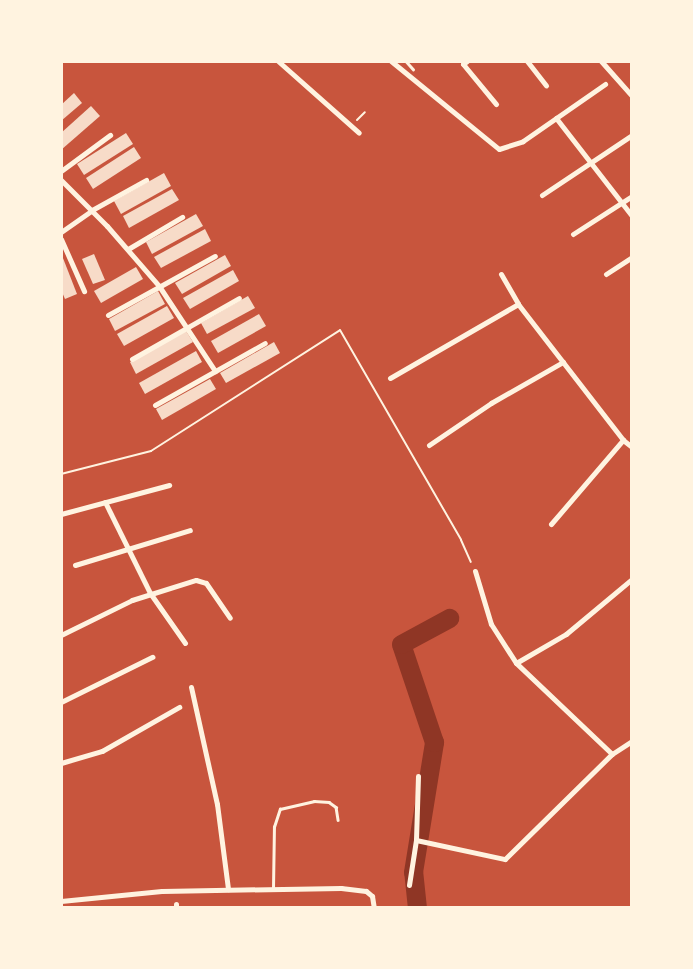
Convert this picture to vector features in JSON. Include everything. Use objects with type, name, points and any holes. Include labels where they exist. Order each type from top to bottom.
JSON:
[{"type":"street","points":[[278,61],[359,133]]},
{"type":"street","points":[[391,61],[499,149],[523,141],[605,84]]},
{"type":"street","points":[[527,61],[546,85]]},
{"type":"street","points":[[601,61],[632,96]]},
{"type":"street","points":[[463,62],[496,104]]},
{"type":"street","points":[[556,118],[632,216]]},
{"type":"street","points":[[61,170],[110,135]]},
{"type":"street","points":[[542,195],[632,135]]},
{"type":"street","points":[[61,180],[92,210],[159,286],[189,327],[215,371]]},
{"type":"street","points":[[61,232],[92,210],[146,180]]},
{"type":"street","points":[[573,234],[632,196]]},
{"type":"street","points":[[128,249],[182,217]]},
{"type":"street","points":[[61,239],[84,291]]},
{"type":"street","points":[[108,315],[215,256]]},
{"type":"street","points":[[606,274],[632,257]]},
{"type":"street","points":[[501,274],[518,303],[623,440],[632,447]]},
{"type":"street","points":[[132,359],[239,298]]},
{"type":"street","points":[[390,378],[518,303]]},
{"type":"street","points":[[155,405],[265,343]]},
{"type":"street","points":[[429,445],[491,403],[563,362]]},
{"type":"street","points":[[551,524],[623,440]]},
{"type":"street","points":[[61,514],[169,485]]},
{"type":"street","points":[[105,502],[150,593],[184,643]]},
{"type":"street","points":[[75,565],[190,530]]},
{"type":"street","points":[[475,571],[491,624],[516,663],[611,754]]},
{"type":"street","points":[[516,663],[566,635],[632,579]]},
{"type":"street","points":[[61,635],[150,593],[186,581],[202,581],[230,618]]},
{"type":"street","points":[[61,702],[152,657]]},
{"type":"street","points":[[191,687],[217,804],[228,889]]},
{"type":"street","points":[[61,764],[102,751],[179,707]]},
{"type":"street","points":[[417,841],[497,859],[510,858],[611,754],[632,741]]},
{"type":"street","points":[[409,885],[417,841],[418,776]]},
{"type":"street","points":[[61,901],[162,891],[273,888],[360,890],[372,896],[374,908]]},
{"type":"lane","points":[[406,61],[413,69]]},
{"type":"lane","points":[[273,888],[274,827],[280,809],[314,801],[329,802],[336,807],[338,820]]},
{"type":"path","points":[[351,126],[365,112]]},
{"type":"path","points":[[61,474],[151,451],[340,330],[461,540],[475,571]]},
{"type":"building","points":[[74,93],[82,103],[61,121],[61,105]]},
{"type":"building","points":[[91,106],[100,116],[61,150],[61,133]]},
{"type":"building","points":[[126,133],[133,144],[84,175],[77,164]]},
{"type":"building","points":[[134,147],[141,158],[93,189],[86,178]]},
{"type":"building","points":[[164,173],[171,186],[121,214],[114,201]]},
{"type":"building","points":[[172,189],[179,200],[129,228],[123,216]]},
{"type":"building","points":[[196,214],[203,226],[152,254],[146,242]]},
{"type":"building","points":[[205,229],[211,241],[161,268],[154,257]]},
{"type":"building","points":[[61,253],[77,294],[65,299],[61,290]]},
{"type":"building","points":[[94,254],[105,280],[93,284],[82,259]]},
{"type":"building","points":[[225,255],[231,266],[182,294],[175,283]]},
{"type":"building","points":[[136,267],[143,279],[101,303],[94,291]]},
{"type":"building","points":[[233,270],[239,281],[190,309],[183,298]]},
{"type":"building","points":[[158,291],[165,304],[115,331],[109,319]]},
{"type":"building","points":[[248,296],[255,308],[207,334],[201,323]]},
{"type":"building","points":[[167,306],[174,318],[124,346],[117,334]]},
{"type":"building","points":[[259,314],[266,326],[218,353],[211,341]]},
{"type":"building","points":[[186,331],[193,342],[136,374],[130,362]]},
{"type":"building","points":[[274,342],[280,353],[226,383],[220,373]]},
{"type":"building","points":[[196,351],[202,362],[145,394],[139,383]]},
{"type":"building","points":[[210,379],[216,389],[162,420],[156,409]]},
{"type":"waterway","points":[[417,908],[413,872],[434,742],[401,644],[449,618]]}]
